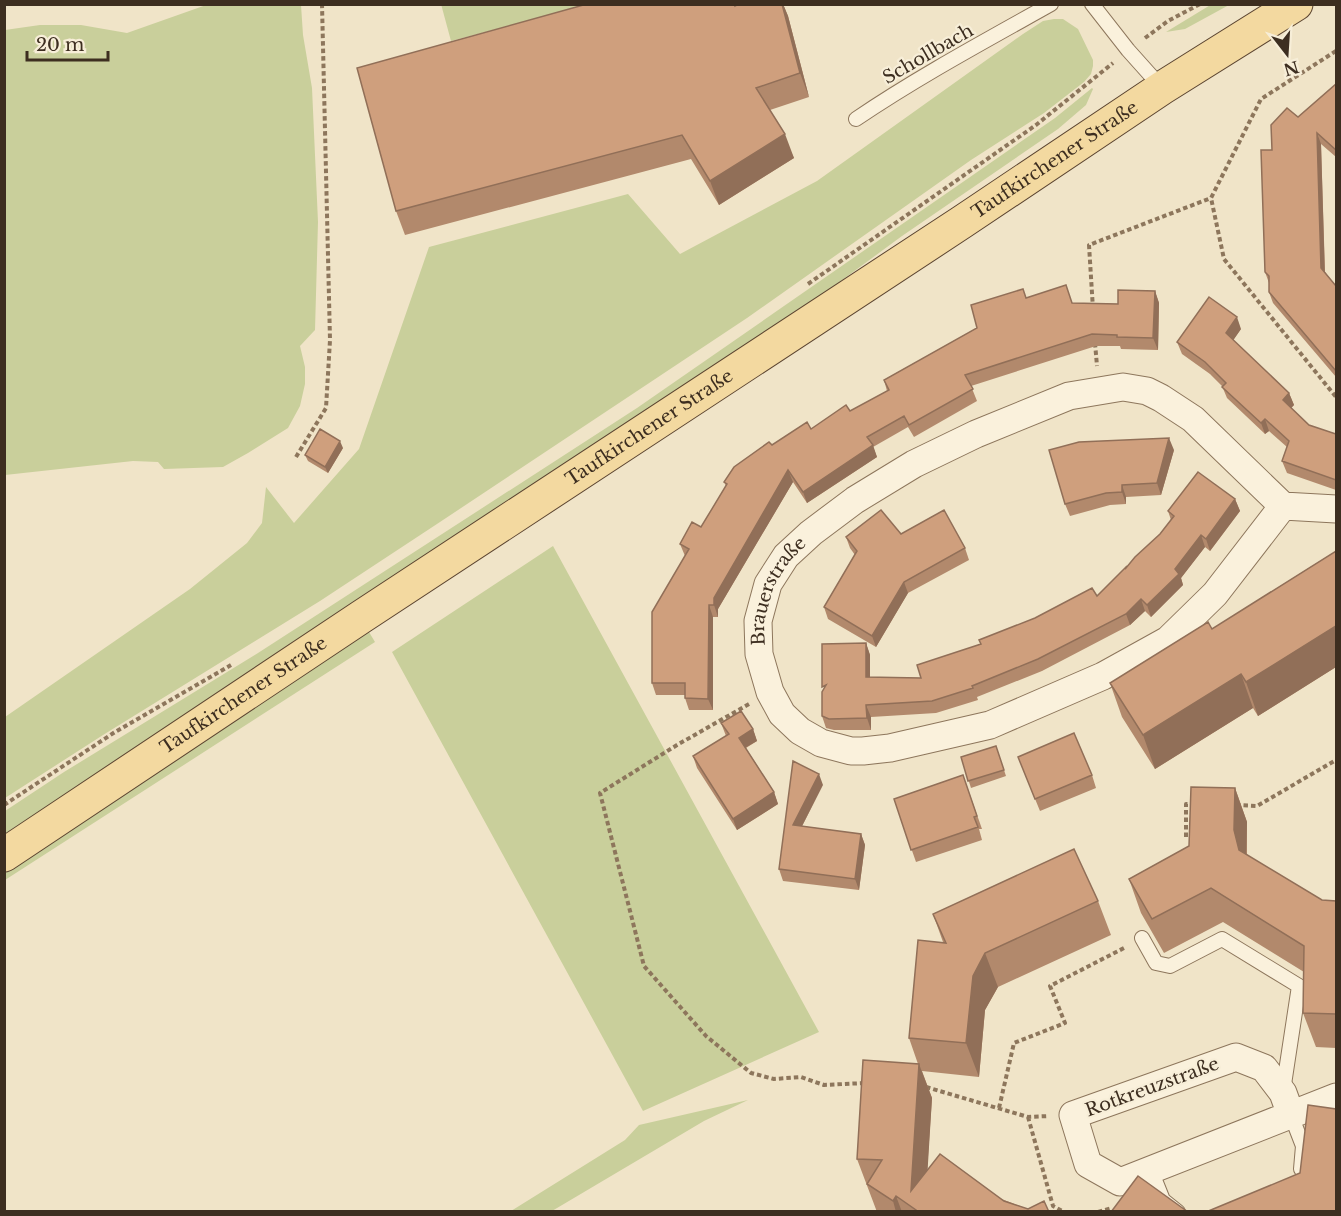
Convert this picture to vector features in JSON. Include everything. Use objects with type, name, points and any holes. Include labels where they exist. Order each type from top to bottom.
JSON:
[{"type":"main road","name":"Taufkirchener Straße","points":[[4,855],[1162,88],[1296,4]]},
{"type":"street","name":"Brauerstraße","points":[[1123,387],[1147,391],[1161,398],[1193,419],[1283,506],[1215,594],[1168,640],[1103,676],[990,725],[890,748],[863,752],[851,751],[821,743],[800,731],[782,714],[770,692],[759,654],[758,621],[768,584],[786,556],[811,533],[855,500],[914,464],[976,434],[1069,396],[1123,387]]},
{"type":"street","points":[[1283,506],[1336,509]]},
{"type":"street","name":"Rotkreuzstraße","points":[[1287,1104],[1264,1068],[1236,1057],[1074,1115],[1088,1164],[1120,1182],[1151,1170],[1287,1104],[1336,1097]]},
{"type":"lane","name":"Schollbach","points":[[856,119],[931,72],[1051,4]]},
{"type":"lane","points":[[1092,4],[1162,88]]},
{"type":"lane","points":[[1142,938],[1156,963],[1170,966],[1222,939],[1299,986],[1287,1104],[1303,1146],[1299,1187]]},
{"type":"lane","points":[[1151,1170],[1163,1200],[1178,1212]]},
{"type":"path","points":[[296,457],[326,408],[330,340],[322,4]]},
{"type":"path","points":[[804,287],[1036,125],[1093,81],[1128,50],[1168,21],[1200,4]]},
{"type":"path","points":[[1336,51],[1260,99],[1211,198],[1224,259],[1336,397]]},
{"type":"path","points":[[1093,312],[1089,245],[1211,198]]},
{"type":"path","points":[[1095,334],[1098,390]]},
{"type":"path","points":[[4,805],[115,732],[236,661]]},
{"type":"path","points":[[770,692],[677,745],[600,793],[644,966],[706,1036],[751,1073],[774,1079],[801,1077],[824,1085],[874,1082]]},
{"type":"path","points":[[1233,805],[1257,806],[1336,759]]},
{"type":"path","points":[[1186,837],[1186,804],[1197,804]]},
{"type":"path","points":[[999,1108],[1014,1043],[1065,1023],[1050,986],[1142,938]]},
{"type":"path","points":[[917,1085],[1028,1117],[1074,1115]]},
{"type":"path","points":[[1028,1117],[1053,1206],[1064,1212]]},
{"type":"path","points":[[1098,1212],[1112,1208]]},
{"type":"green space","points":[[209,4],[301,5],[303,35],[312,88],[318,222],[315,330],[300,346],[305,367],[305,384],[300,406],[288,428],[223,467],[164,469],[158,462],[133,461],[5,475],[5,30],[40,25],[81,25],[127,33]]},
{"type":"green space","points":[[441,4],[589,5],[451,41]]},
{"type":"green space","points":[[1212,4],[1229,5],[1185,29],[1166,32]]},
{"type":"green space","points":[[1063,19],[1078,29],[1093,60],[1093,66],[1091,74],[1084,82],[1044,113],[971,160],[747,318],[440,522],[320,601],[5,798],[5,717],[190,589],[247,543],[262,523],[266,487],[294,523],[359,449],[429,247],[628,194],[680,254],[817,181],[1023,34],[1043,21]]},
{"type":"green space","points":[[1092,88],[1086,105],[1058,129],[902,236],[781,325],[5,834],[5,811],[64,772],[258,653],[637,408],[1055,118]]},
{"type":"green space","points":[[553,546],[819,1032],[643,1111],[392,652]]},
{"type":"green space","points":[[369,632],[375,642],[5,880],[5,870]]},
{"type":"green space","points":[[748,1100],[704,1121],[552,1211],[511,1211],[625,1140],[639,1125]]},
{"type":"building","points":[[587,4],[735,4],[735,6],[739,4],[782,4],[800,73],[756,88],[785,134],[710,181],[682,135],[396,211],[357,68]]},
{"type":"building","points":[[1336,84],[1336,150],[1317,133],[1321,268],[1336,286],[1336,371],[1269,292],[1269,276],[1265,272],[1261,150],[1272,150],[1271,125],[1287,108],[1298,117]]},
{"type":"building","points":[[1066,285],[1072,303],[1118,304],[1118,290],[1155,291],[1153,338],[1092,334],[965,375],[973,389],[909,425],[904,416],[867,437],[873,445],[803,492],[788,470],[714,598],[714,605],[709,605],[708,699],[685,698],[685,683],[652,683],[652,612],[689,549],[680,544],[692,522],[701,527],[727,484],[724,482],[734,467],[769,442],[772,445],[807,422],[811,429],[846,405],[850,411],[889,390],[884,380],[977,328],[971,305],[1023,289],[1026,298]]},
{"type":"building","points":[[1209,297],[1237,317],[1226,333],[1289,393],[1283,400],[1309,425],[1336,434],[1336,480],[1282,461],[1289,441],[1265,419],[1261,423],[1222,387],[1226,383],[1205,362],[1177,342]]},
{"type":"building","points":[[320,429],[340,441],[325,467],[305,455]]},
{"type":"building","points":[[1169,438],[1157,483],[1122,485],[1122,492],[1106,493],[1065,504],[1049,450],[1079,442]]},
{"type":"building","points":[[1198,472],[1235,499],[1206,539],[1201,535],[1175,569],[1179,574],[1147,605],[1141,599],[1126,614],[1038,659],[972,686],[973,688],[932,701],[866,705],[867,718],[829,719],[822,716],[822,692],[826,685],[822,687],[822,644],[866,643],[866,677],[921,678],[917,665],[981,644],[979,640],[1035,618],[1092,588],[1097,596],[1160,534],[1174,516],[1168,511]]},
{"type":"building","points":[[881,510],[901,534],[944,510],[965,548],[904,582],[872,636],[824,607],[857,551],[846,537]]},
{"type":"building","points":[[1336,551],[1336,626],[1246,682],[1241,674],[1143,735],[1110,683],[1208,622],[1212,629]]},
{"type":"building","points":[[741,711],[753,729],[739,738],[774,792],[733,819],[693,756],[729,734],[721,723]]},
{"type":"building","points":[[1074,733],[1092,775],[1035,799],[1018,757]]},
{"type":"building","points":[[996,746],[1004,770],[968,781],[961,757]]},
{"type":"building","points":[[793,761],[819,774],[793,825],[861,834],[855,879],[779,869]]},
{"type":"building","points":[[963,775],[977,816],[974,817],[978,827],[911,850],[894,799]]},
{"type":"building","points":[[1191,787],[1235,788],[1234,830],[1239,850],[1322,900],[1336,901],[1336,1014],[1303,1013],[1304,946],[1211,888],[1152,919],[1129,879],[1189,846]]},
{"type":"building","points":[[1074,849],[1098,901],[985,953],[973,976],[966,1043],[909,1038],[918,940],[946,943],[933,914]]},
{"type":"building","points":[[863,1060],[919,1064],[911,1191],[940,1154],[1004,1201],[1028,1209],[1044,1201],[1049,1212],[919,1212],[896,1196],[893,1201],[867,1184],[882,1160],[857,1159]]},
{"type":"building","points":[[1308,1105],[1336,1109],[1336,1212],[1206,1212],[1300,1173]]},
{"type":"building","points":[[1138,1176],[1188,1212],[1111,1212]]}]
